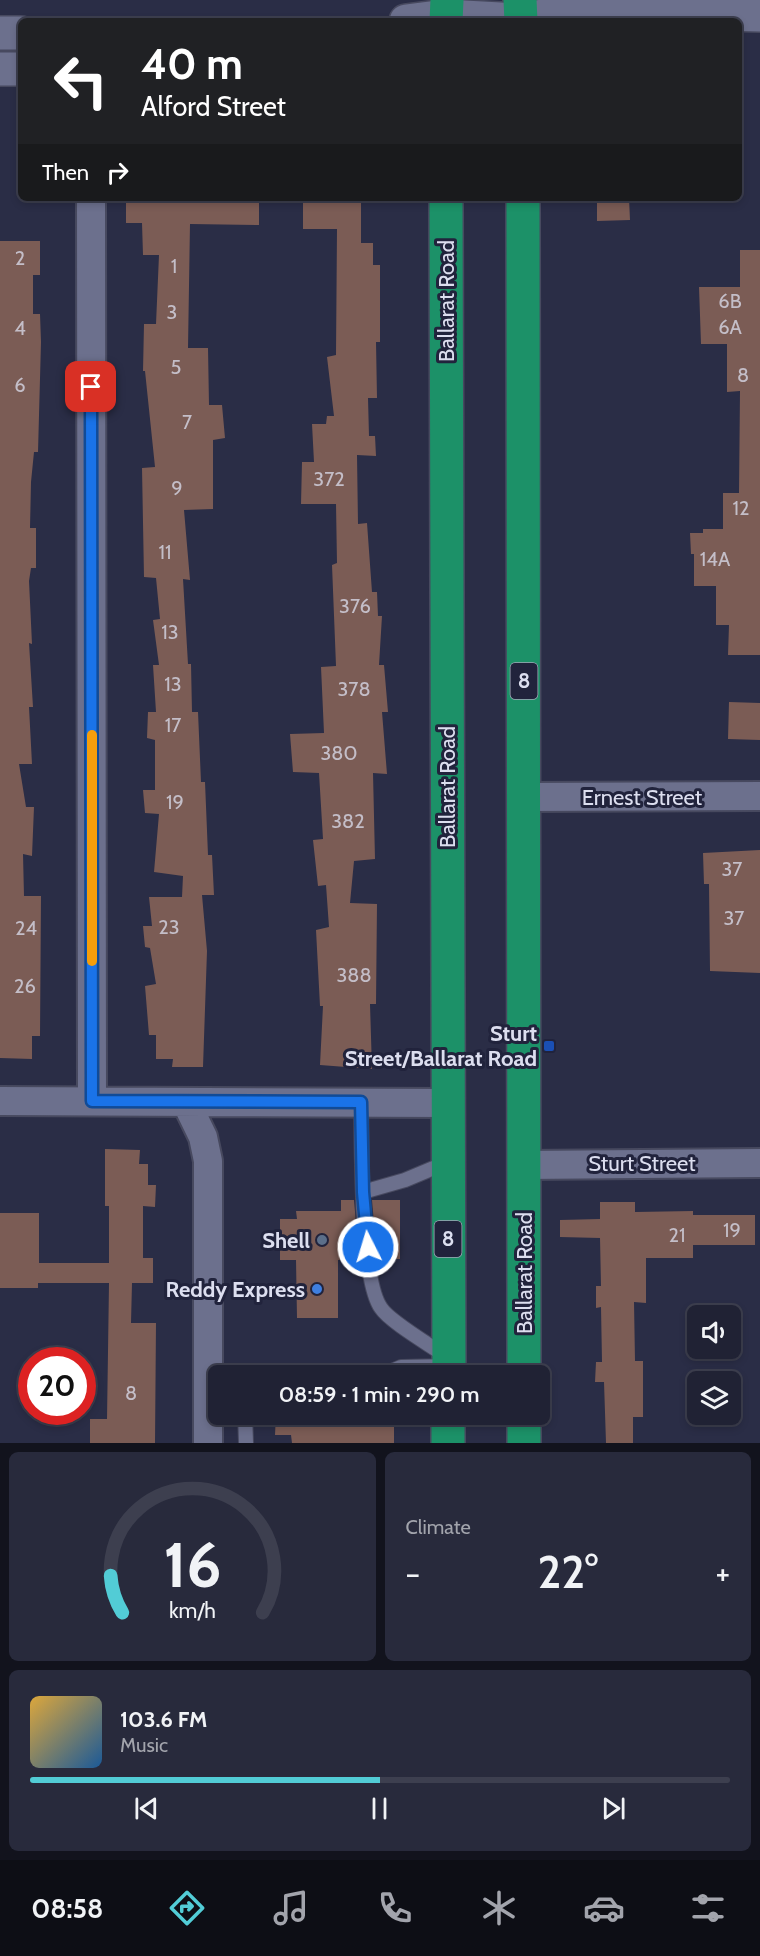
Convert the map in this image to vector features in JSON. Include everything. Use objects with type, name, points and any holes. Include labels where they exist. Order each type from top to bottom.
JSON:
[{"type":"highway","points":[[520,0],[521,18]]},
{"type":"highway","name":"Ballarat Road","points":[[446,201],[449,1365]]},
{"type":"highway","name":"Ballarat Road","points":[[523,201],[524,1365]]},
{"type":"highway","points":[[448,1425],[448,1443]]},
{"type":"highway","points":[[524,1425],[524,1443]]},
{"type":"street","points":[[535,18],[564,12],[611,16],[691,7],[760,15]]},
{"type":"street","points":[[419,18],[446,12],[496,18]]},
{"type":"street","points":[[0,33],[18,33]]},
{"type":"street","points":[[0,69],[18,69]]},
{"type":"street","points":[[91,201],[92,1101]]},
{"type":"street","name":"Ernest Street","points":[[525,797],[760,796]]},
{"type":"street","points":[[0,1101],[448,1102]]},
{"type":"street","points":[[186,1102],[203,1137],[208,1161],[208,1443]]},
{"type":"street","name":"Sturt Street","points":[[523,1165],[760,1162]]},
{"type":"lane","points":[[361,1102],[363,1192],[369,1266],[379,1306],[448,1365]]},
{"type":"lane","points":[[363,1192],[405,1180],[448,1162]]},
{"type":"lane","points":[[245,1425],[246,1443]]},
{"type":"building","points":[[126,201],[259,201],[259,225],[190,224],[188,348],[208,348],[209,405],[222,405],[225,438],[213,440],[213,509],[184,510],[190,580],[183,579],[188,664],[191,664],[192,712],[198,712],[201,782],[205,782],[208,855],[212,855],[214,895],[202,895],[207,951],[203,1067],[172,1067],[173,1059],[156,1059],[156,1035],[149,1035],[145,986],[156,984],[150,948],[145,947],[143,926],[152,926],[149,897],[182,897],[183,876],[154,872],[159,814],[145,813],[143,790],[155,790],[155,740],[147,738],[148,712],[156,712],[153,665],[159,665],[153,620],[160,619],[156,578],[144,577],[142,468],[155,467],[145,371],[143,371],[144,324],[156,324],[159,255],[143,255],[142,223],[126,223]]},
{"type":"building","points":[[303,201],[361,201],[361,243],[373,243],[373,265],[380,265],[380,342],[376,342],[377,398],[368,398],[369,436],[375,436],[376,456],[357,455],[358,524],[367,523],[372,592],[377,592],[378,616],[382,616],[379,665],[384,665],[388,712],[382,712],[387,774],[373,773],[375,859],[354,861],[350,903],[377,904],[376,1004],[370,1004],[372,1069],[320,1065],[323,1006],[320,1006],[316,930],[329,927],[326,885],[318,886],[313,840],[323,839],[319,773],[293,772],[290,734],[324,733],[321,667],[336,666],[332,565],[337,563],[336,504],[301,504],[302,462],[314,462],[312,424],[326,424],[327,416],[334,416],[327,357],[336,355],[337,229],[303,229]]},
{"type":"building","points":[[597,201],[629,201],[630,220],[597,221]]},
{"type":"building","points":[[0,241],[40,241],[40,275],[33,275],[33,314],[40,314],[41,342],[38,452],[34,452],[30,528],[36,528],[36,568],[31,568],[29,581],[32,644],[29,643],[33,707],[29,707],[32,764],[19,764],[26,807],[34,807],[32,856],[23,854],[24,896],[41,896],[40,1036],[32,1036],[32,1059],[0,1058]]},
{"type":"building","points":[[740,250],[760,250],[760,655],[728,655],[729,625],[716,625],[716,586],[694,586],[694,554],[691,554],[690,533],[703,533],[703,529],[723,529],[723,493],[739,493],[740,391],[727,392],[727,344],[701,344],[699,287],[740,287]]},
{"type":"building","points":[[729,702],[760,703],[760,740],[728,739]]},
{"type":"building","points":[[760,850],[760,973],[710,971],[709,884],[704,884],[703,853]]},
{"type":"building","points":[[105,1149],[140,1150],[139,1164],[148,1164],[148,1185],[156,1185],[155,1207],[143,1206],[143,1258],[153,1258],[153,1283],[132,1283],[131,1323],[156,1323],[155,1443],[90,1443],[90,1425],[96,1425],[96,1419],[107,1419],[109,1283],[38,1283],[38,1288],[0,1288],[0,1213],[39,1213],[39,1263],[109,1263],[109,1206],[105,1206]]},
{"type":"building","name":"Reddy Express","points":[[341,1200],[354,1200],[359,1259],[338,1260],[338,1318],[297,1318],[296,1260],[280,1260],[280,1219],[297,1219],[296,1211],[341,1211]]},
{"type":"building","points":[[372,1200],[400,1200],[400,1259],[377,1259]]},
{"type":"building","points":[[600,1202],[635,1202],[635,1212],[693,1211],[693,1215],[755,1215],[755,1245],[693,1245],[693,1258],[646,1258],[646,1303],[634,1302],[635,1361],[643,1361],[643,1417],[633,1417],[633,1443],[606,1443],[604,1382],[595,1382],[596,1362],[602,1362],[601,1307],[596,1308],[596,1286],[601,1286],[600,1238],[560,1237],[560,1220],[600,1219]]},
{"type":"building","points":[[275,1425],[394,1425],[394,1443],[292,1443],[291,1435],[275,1435]]},
{"type":"slow traffic","points":[[92,735],[92,961]]},
{"type":"place","name":"Sturt Street/Ballarat Road","points":[[549,1046]]},
{"type":"place","name":"Shell","points":[[322,1240]]},
{"type":"place","name":"Reddy Express","points":[[317,1289]]},
{"type":"route","points":[[91,387],[92,1101],[361,1102],[363,1192],[368,1247]]}]
